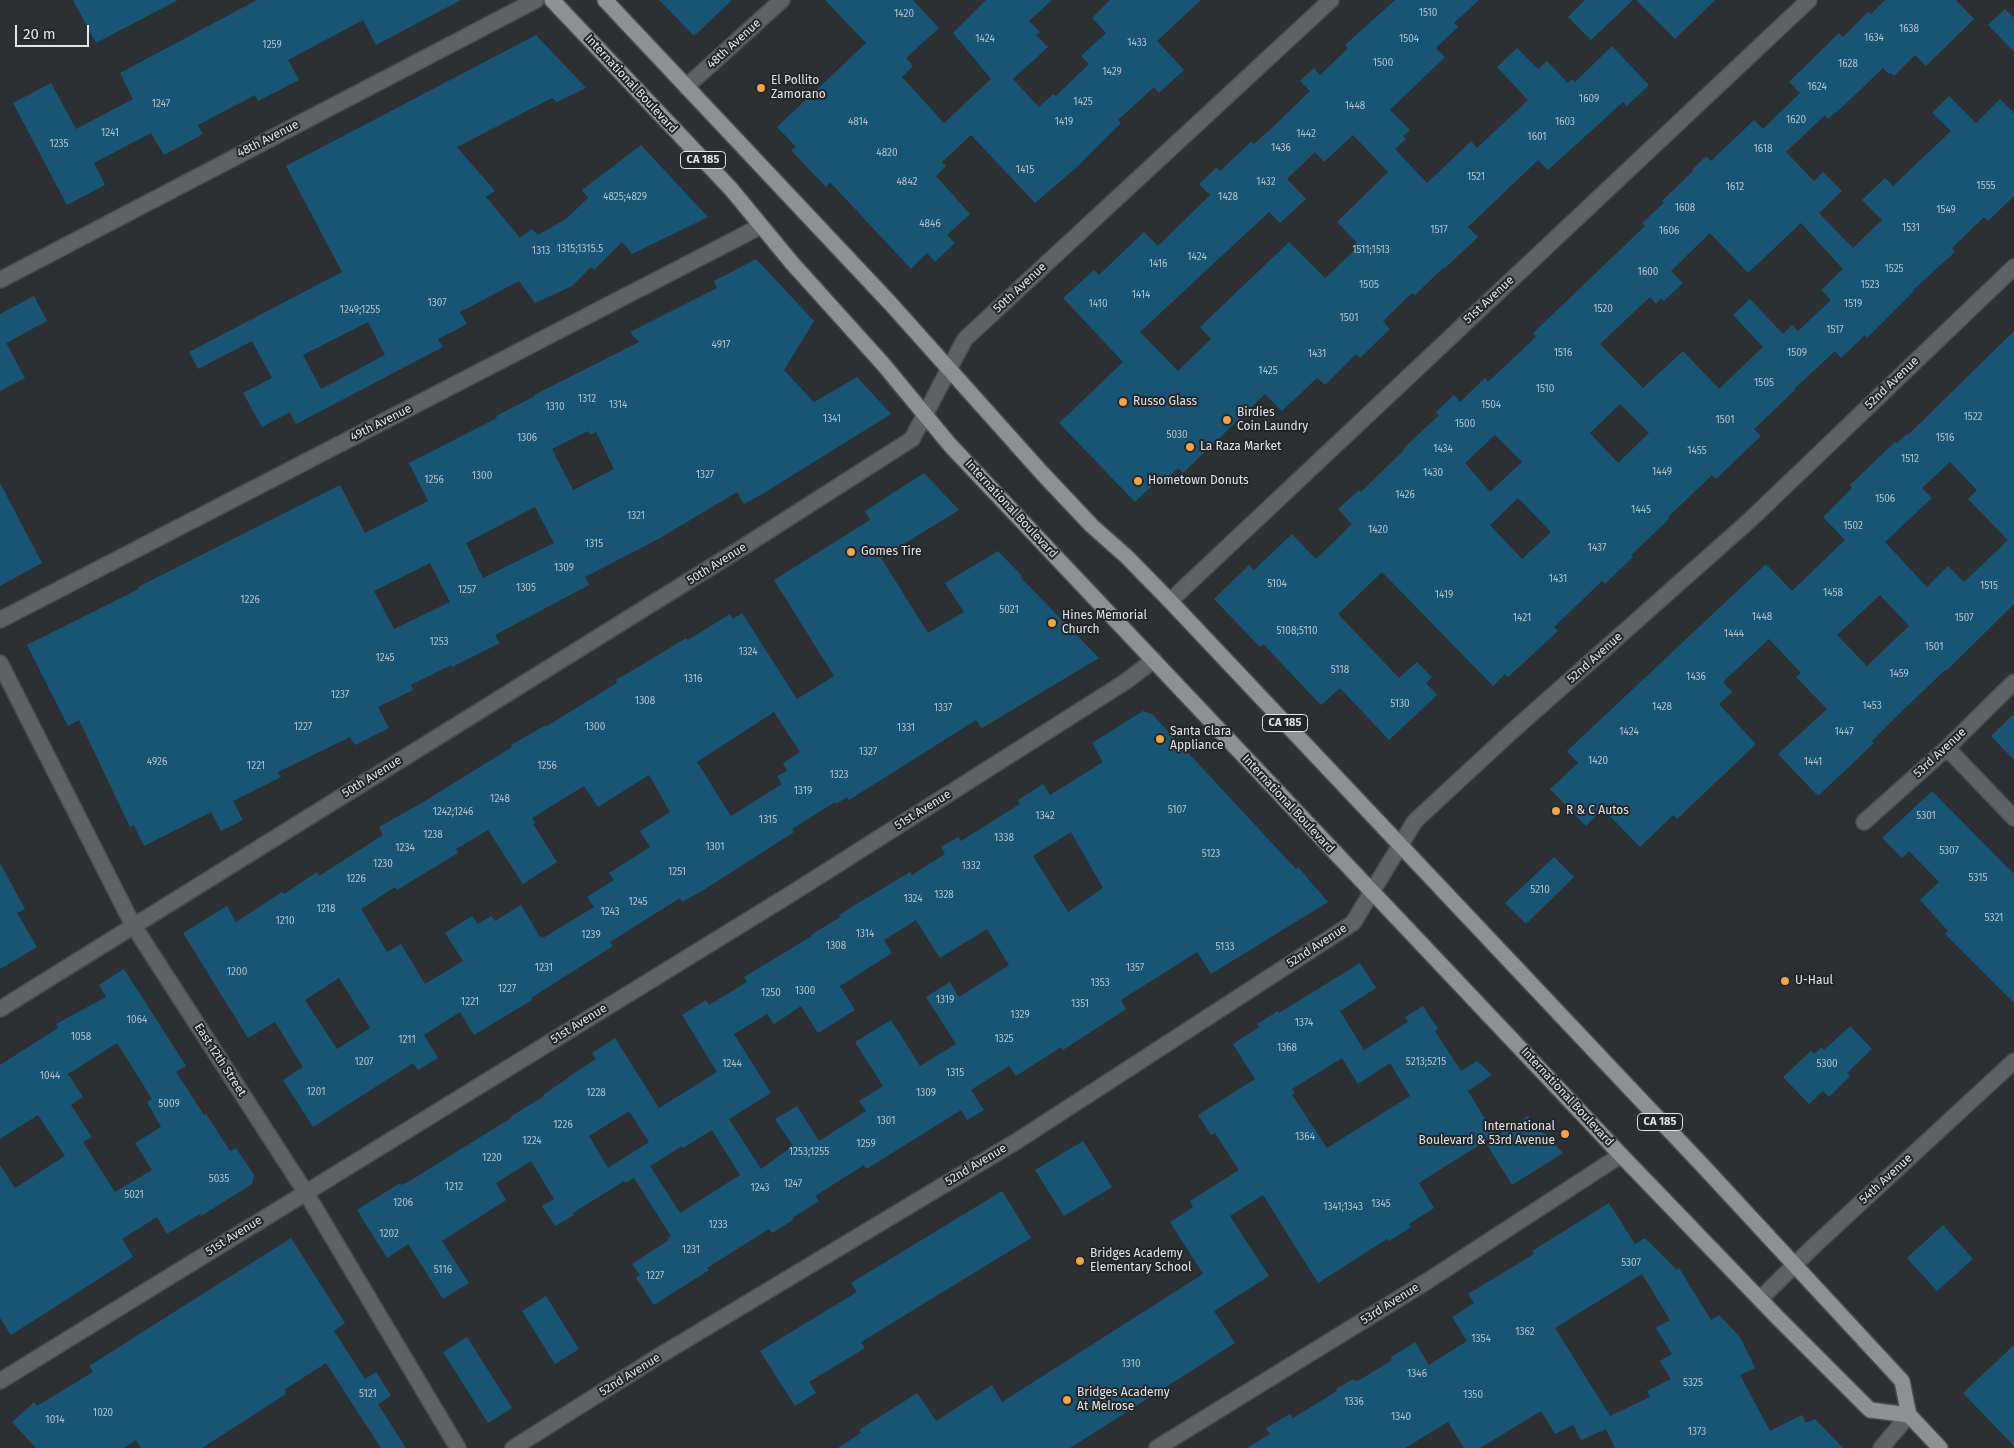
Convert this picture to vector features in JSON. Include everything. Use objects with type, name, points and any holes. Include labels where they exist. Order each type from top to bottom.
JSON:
[{"type":"main road","name":"International Boulevard","points":[[552,0],[731,189],[792,263],[883,364],[950,445],[1621,1155],[1870,1410],[1909,1415]]},
{"type":"main road","name":"CA 185","points":[[605,0],[890,303],[1005,434],[1092,526],[1170,601],[1902,1381],[1909,1415]]},
{"type":"main road","points":[[1909,1415],[1940,1448]]},
{"type":"street","name":"48th Avenue","points":[[0,280],[536,0]]},
{"type":"street","name":"48th Avenue","points":[[686,87],[782,0]]},
{"type":"street","name":"50th Avenue","points":[[0,1009],[740,549],[912,439],[965,339],[1331,0]]},
{"type":"street","name":"51st Avenue","points":[[1170,601],[1809,0]]},
{"type":"street","name":"49th Avenue","points":[[0,620],[761,226]]},
{"type":"street","name":"52nd Avenue","points":[[512,1448],[659,1356],[1017,1141],[1353,923],[1414,821],[1750,520],[2014,267]]},
{"type":"street","name":"51st Avenue","points":[[0,1382],[794,892],[1125,682],[1154,660]]},
{"type":"street","name":"East 12th Street","points":[[0,663],[133,926],[306,1192],[458,1448]]},
{"type":"street","name":"53rd Avenue","points":[[1864,822],[1947,748],[2014,682]]},
{"type":"street","points":[[1947,748],[2014,818]]},
{"type":"street","name":"54th Avenue","points":[[1760,1299],[2014,1061]]},
{"type":"street","name":"53rd Avenue","points":[[1157,1448],[1429,1280],[1621,1155]]},
{"type":"street","points":[[1881,1448],[1909,1415]]},
{"type":"building","points":[[73,0],[178,0],[96,43]]},
{"type":"building","points":[[257,0],[461,0],[376,45],[363,20],[288,60],[299,80],[258,101],[255,95],[198,125],[203,134],[164,155],[151,133],[94,163],[105,185],[67,205],[13,103],[51,83],[76,129],[133,99],[120,73]]},
{"type":"building","points":[[659,0],[732,0],[694,36]]},
{"type":"building","points":[[825,0],[913,0],[939,28],[906,58],[913,66],[902,77],[944,123],[991,79],[953,33],[986,0],[1052,0],[1029,21],[1040,32],[1036,35],[1048,47],[1013,79],[1039,107],[1053,94],[1056,96],[1089,64],[1081,56],[1106,33],[1092,18],[1110,0],[1201,0],[1157,41],[1184,70],[1159,93],[1154,87],[1118,120],[1121,123],[1079,165],[1035,203],[971,135],[942,162],[946,166],[936,176],[970,214],[947,235],[955,243],[935,262],[927,253],[911,269],[830,182],[826,187],[805,165],[791,150],[796,147],[777,127],[866,43]]},
{"type":"building","points":[[1395,0],[1479,0],[1454,23],[1458,27],[1436,48],[1445,57],[1390,110],[1410,130],[1403,136],[1406,139],[1395,149],[1427,183],[1471,141],[1477,148],[1528,100],[1497,67],[1517,48],[1538,69],[1547,61],[1568,83],[1572,79],[1575,82],[1612,46],[1649,85],[1627,106],[1623,102],[1548,170],[1538,160],[1468,227],[1478,237],[1415,295],[1412,293],[1383,321],[1390,329],[1360,358],[1356,354],[1325,385],[1317,378],[1282,411],[1265,394],[1183,473],[1178,468],[1159,486],[1155,483],[1135,502],[1059,423],[1123,362],[1063,298],[1094,270],[1099,275],[1144,232],[1158,246],[1210,195],[1199,184],[1217,167],[1220,171],[1251,142],[1254,144],[1275,125],[1310,91],[1300,81],[1314,68],[1320,75],[1348,48],[1345,45]],"holes":[[[1353,135],[1388,172],[1337,222],[1357,243],[1354,246],[1357,248],[1325,278],[1289,242],[1200,327],[1211,339],[1178,371],[1140,332],[1269,212],[1280,223],[1306,199],[1287,179],[1315,152],[1324,162]]]},
{"type":"building","points":[[1585,0],[1633,0],[1591,40],[1568,17]]},
{"type":"building","points":[[1636,0],[1715,0],[1675,39]]},
{"type":"building","points":[[1885,0],[1956,0],[1974,19],[1926,66],[1915,55],[1894,76],[1883,68],[1836,113],[1828,119],[1825,115],[1786,152],[1814,181],[1823,172],[1842,191],[1819,213],[1853,248],[1882,220],[1862,200],[1885,178],[1893,186],[1951,131],[1932,113],[1949,96],[1976,123],[2000,99],[2014,113],[2014,196],[1988,221],[1984,217],[1952,248],[1955,252],[1913,290],[1867,338],[1865,335],[1841,358],[1835,351],[1794,389],[1754,429],[1761,436],[1716,479],[1712,475],[1668,517],[1669,519],[1631,555],[1633,557],[1605,584],[1602,581],[1554,627],[1558,631],[1508,677],[1505,674],[1493,686],[1382,572],[1338,614],[1399,678],[1417,662],[1432,677],[1426,683],[1437,695],[1389,740],[1340,688],[1321,705],[1263,644],[1260,647],[1214,599],[1249,565],[1254,570],[1292,534],[1316,559],[1352,524],[1338,509],[1359,490],[1361,492],[1404,450],[1439,415],[1436,412],[1454,395],[1460,402],[1485,378],[1488,382],[1536,337],[1533,333],[1645,226],[1642,223],[1664,203],[1662,201],[1706,156],[1711,161],[1754,120],[1763,129],[1800,93],[1789,82],[1839,33],[1843,37],[1868,12],[1871,14]],"holes":[[[1801,223],[1843,269],[1821,290],[1831,300],[1798,331],[1792,325],[1783,334],[1750,299],[1733,315],[1763,347],[1719,389],[1683,351],[1643,388],[1600,344],[1650,297],[1656,304],[1661,298],[1664,301],[1683,283],[1671,271],[1710,233],[1748,273]],[[1620,404],[1649,433],[1618,463],[1590,433]],[[1495,435],[1522,462],[1490,492],[1465,463]],[[1518,498],[1551,532],[1522,559],[1490,525]]]},
{"type":"building","points":[[2005,9],[2014,18],[2014,52],[1988,25]]},
{"type":"building","points":[[536,35],[586,88],[557,102],[552,98],[457,147],[495,191],[486,197],[520,238],[532,229],[538,235],[566,219],[588,198],[582,190],[641,145],[708,217],[632,254],[622,242],[594,270],[591,267],[572,286],[535,303],[519,281],[460,312],[467,324],[438,339],[443,347],[296,424],[290,412],[262,427],[243,393],[272,378],[252,341],[198,369],[189,352],[342,272],[286,166]],"holes":[[[368,322],[385,355],[321,389],[303,355]]]},
{"type":"building","points":[[756,259],[814,321],[784,370],[814,402],[857,377],[891,414],[744,504],[737,492],[660,538],[585,577],[589,585],[495,635],[500,643],[411,685],[413,690],[378,707],[389,728],[355,745],[350,737],[278,772],[281,777],[233,801],[243,820],[221,831],[211,812],[144,846],[134,825],[130,827],[79,720],[68,726],[27,645],[340,485],[365,533],[428,501],[409,463],[497,418],[496,416],[534,395],[639,342],[630,332],[717,288],[714,281]],"holes":[[[588,431],[590,435],[596,432],[614,469],[573,490],[552,449]],[[535,507],[554,543],[483,578],[466,543]],[[430,563],[450,602],[394,629],[374,591]]]},
{"type":"building","points":[[34,296],[47,321],[6,343],[25,378],[0,391],[0,314]]},
{"type":"building","points":[[2014,331],[2014,604],[1899,714],[1872,741],[1874,743],[1818,796],[1778,754],[1827,709],[1796,677],[1801,673],[1769,639],[1723,682],[1732,692],[1719,704],[1756,744],[1677,819],[1673,815],[1640,847],[1603,809],[1586,826],[1550,789],[1578,763],[1567,751],[1766,564],[1792,591],[1845,540],[1823,517],[1852,488],[1850,485],[1895,442],[1897,443],[1908,435]],"holes":[[[1950,462],[1977,490],[1968,499],[2008,540],[1964,582],[1948,566],[1927,587],[1885,542],[1932,498],[1922,488]],[[1880,595],[1909,626],[1867,666],[1837,635]]]},
{"type":"building","points":[[924,473],[959,510],[881,558],[928,633],[964,612],[945,583],[998,551],[1022,576],[1020,577],[1099,658],[982,728],[976,720],[849,800],[847,797],[836,804],[835,802],[792,829],[794,832],[702,891],[682,902],[680,898],[610,942],[613,946],[531,998],[532,1000],[474,1035],[460,1012],[424,1035],[438,1058],[418,1070],[413,1063],[313,1127],[283,1080],[303,1067],[275,1022],[248,1038],[183,933],[227,906],[236,922],[317,872],[319,876],[383,835],[379,827],[512,747],[511,745],[547,726],[617,683],[616,680],[730,614],[733,619],[742,613],[797,699],[834,676],[774,580],[870,520],[865,511]],"holes":[[[774,712],[800,752],[783,763],[787,771],[777,776],[782,784],[731,816],[697,762]],[[649,775],[670,812],[640,831],[650,847],[609,873],[614,880],[587,897],[594,907],[543,938],[542,936],[540,937],[521,905],[495,921],[491,916],[478,924],[472,916],[445,933],[463,961],[425,984],[401,944],[387,952],[361,909],[395,887],[397,890],[458,853],[456,849],[488,830],[523,884],[557,862],[533,824],[535,823],[532,818],[584,786],[598,807]],[[339,978],[370,1028],[337,1049],[305,1000]]]},
{"type":"building","points":[[0,483],[42,563],[0,586]]},
{"type":"building","points":[[1143,711],[1152,714],[1296,869],[1298,867],[1328,902],[1211,974],[1197,952],[1121,1000],[1126,1009],[1063,1050],[1061,1047],[1016,1076],[1009,1066],[971,1090],[984,1110],[967,1120],[961,1110],[866,1169],[864,1165],[815,1196],[819,1201],[792,1218],[793,1220],[772,1233],[769,1229],[707,1268],[709,1270],[654,1305],[636,1278],[640,1275],[632,1264],[669,1240],[668,1238],[671,1236],[634,1178],[625,1183],[624,1181],[555,1226],[542,1206],[554,1199],[531,1161],[496,1183],[506,1200],[442,1241],[469,1283],[443,1299],[408,1244],[387,1258],[357,1210],[400,1183],[401,1185],[408,1182],[544,1096],[568,1077],[596,1059],[592,1053],[615,1038],[659,1108],[717,1072],[682,1015],[706,1000],[709,1005],[747,982],[744,977],[812,936],[840,917],[839,915],[860,902],[910,872],[912,875],[945,854],[941,847],[958,837],[961,841],[1020,804],[1018,800],[1043,784],[1050,795],[1103,762],[1092,743]],"holes":[[[1071,832],[1103,888],[1068,912],[1033,856]],[[916,920],[940,958],[987,929],[1009,965],[959,997],[950,982],[926,997],[956,1044],[920,1066],[891,1020],[855,1042],[883,1086],[859,1101],[866,1111],[819,1141],[797,1106],[775,1119],[793,1146],[761,1169],[729,1119],[771,1093],[734,1034],[767,1014],[774,1024],[801,1006],[818,1033],[855,1010],[840,986],[892,953],[884,940]],[[629,1111],[649,1142],[608,1168],[589,1136]],[[712,1130],[740,1175],[680,1213],[650,1166],[682,1146],[683,1148]]]},
{"type":"building","points":[[2014,714],[2014,760],[1991,736]]},
{"type":"building","points":[[1932,791],[2014,874],[2014,1003],[1945,934],[1948,931],[1920,900],[1939,882],[1909,851],[1902,858],[1882,838]]},
{"type":"building","points":[[1554,857],[1574,877],[1526,924],[1505,903]]},
{"type":"building","points":[[0,863],[25,909],[17,913],[37,947],[0,969]]},
{"type":"building","points":[[1360,963],[1376,988],[1340,1011],[1364,1050],[1408,1022],[1405,1017],[1423,1006],[1438,1029],[1435,1031],[1461,1071],[1477,1061],[1492,1075],[1468,1091],[1495,1135],[1419,1183],[1434,1208],[1409,1224],[1411,1227],[1389,1241],[1387,1239],[1318,1283],[1263,1195],[1230,1216],[1269,1276],[1214,1311],[1235,1343],[1070,1448],[838,1448],[861,1433],[859,1430],[917,1393],[936,1421],[992,1385],[1002,1402],[1203,1274],[1170,1222],[1193,1207],[1190,1201],[1239,1170],[1215,1133],[1211,1135],[1198,1115],[1255,1079],[1233,1044],[1259,1027],[1257,1024],[1278,1011],[1279,1013]],"holes":[[[1342,1058],[1358,1084],[1390,1063],[1410,1096],[1327,1148],[1292,1095],[1295,1093],[1292,1089]]]},
{"type":"building","points":[[124,969],[186,1066],[176,1072],[230,1151],[236,1148],[254,1175],[252,1184],[201,1216],[200,1214],[167,1234],[157,1217],[122,1239],[133,1257],[11,1335],[0,1318],[0,1165],[15,1188],[65,1156],[38,1115],[0,1139],[0,1065],[58,1028],[56,1024],[106,997],[99,985]],"holes":[[[117,1043],[152,1099],[147,1102],[161,1127],[135,1143],[152,1170],[115,1192],[83,1142],[92,1137],[71,1105],[83,1097],[68,1074]]]},
{"type":"building","points":[[1850,1026],[1872,1049],[1847,1073],[1850,1076],[1829,1097],[1823,1091],[1809,1104],[1783,1077],[1811,1051],[1814,1054],[1822,1047],[1824,1050]]},
{"type":"building","points":[[1528,1116],[1563,1153],[1512,1185],[1486,1143]]},
{"type":"building","points":[[1083,1141],[1112,1187],[1064,1216],[1035,1170]]},
{"type":"building","points":[[1002,1191],[1031,1238],[861,1342],[865,1348],[809,1382],[816,1393],[795,1406],[760,1351],[857,1292],[851,1283]]},
{"type":"building","points":[[1609,1203],[1635,1244],[1645,1238],[1677,1270],[1679,1268],[1711,1320],[1719,1315],[1740,1337],[1755,1368],[1740,1375],[1770,1431],[1802,1415],[1806,1423],[1815,1419],[1843,1448],[1615,1448],[1606,1429],[1581,1440],[1573,1425],[1555,1434],[1541,1411],[1480,1448],[1464,1448],[1448,1422],[1405,1448],[1247,1448],[1270,1434],[1266,1428],[1290,1414],[1293,1418],[1353,1379],[1358,1381],[1392,1360],[1390,1358],[1415,1342],[1429,1365],[1467,1341],[1452,1317],[1474,1303],[1468,1294],[1534,1254],[1532,1251]],"holes":[[[1642,1274],[1670,1320],[1656,1328],[1672,1354],[1660,1361],[1671,1379],[1647,1391],[1650,1397],[1610,1416],[1555,1328]]]},
{"type":"building","points":[[1943,1225],[1973,1259],[1937,1291],[1907,1258]]},
{"type":"building","points":[[291,1238],[345,1323],[334,1331],[365,1379],[376,1372],[391,1396],[378,1404],[406,1448],[381,1448],[326,1363],[284,1390],[286,1394],[202,1448],[141,1448],[136,1440],[124,1448],[36,1448],[12,1422],[34,1402],[37,1406],[93,1372],[89,1366]]},
{"type":"building","points":[[546,1296],[579,1349],[555,1364],[522,1311]]},
{"type":"building","points":[[467,1337],[512,1408],[488,1423],[443,1352]]},
{"type":"building","points":[[2014,1345],[2014,1446],[1963,1393]]},
{"type":"place","name":"El Pollito Zamorano","points":[[761,88]]},
{"type":"place","name":"Russo Glass","points":[[1123,402]]},
{"type":"place","name":"Birdies Coin Laundry","points":[[1227,420]]},
{"type":"place","name":"La Raza Market","points":[[1190,447]]},
{"type":"place","name":"Hometown Donuts","points":[[1138,481]]},
{"type":"place","name":"Gomes Tire","points":[[851,552]]},
{"type":"place","name":"Hines Memorial Church","points":[[1052,623]]},
{"type":"place","name":"Santa Clara Appliance","points":[[1160,739]]},
{"type":"place","name":"R & C Autos","points":[[1556,811]]},
{"type":"place","name":"U-Haul","points":[[1785,981]]},
{"type":"place","name":"International Boulevard & 53rd Avenue","points":[[1565,1134]]},
{"type":"place","name":"Bridges Academy Elementary School","points":[[1080,1261]]},
{"type":"place","name":"Bridges Academy At Melrose","points":[[1067,1400]]}]
